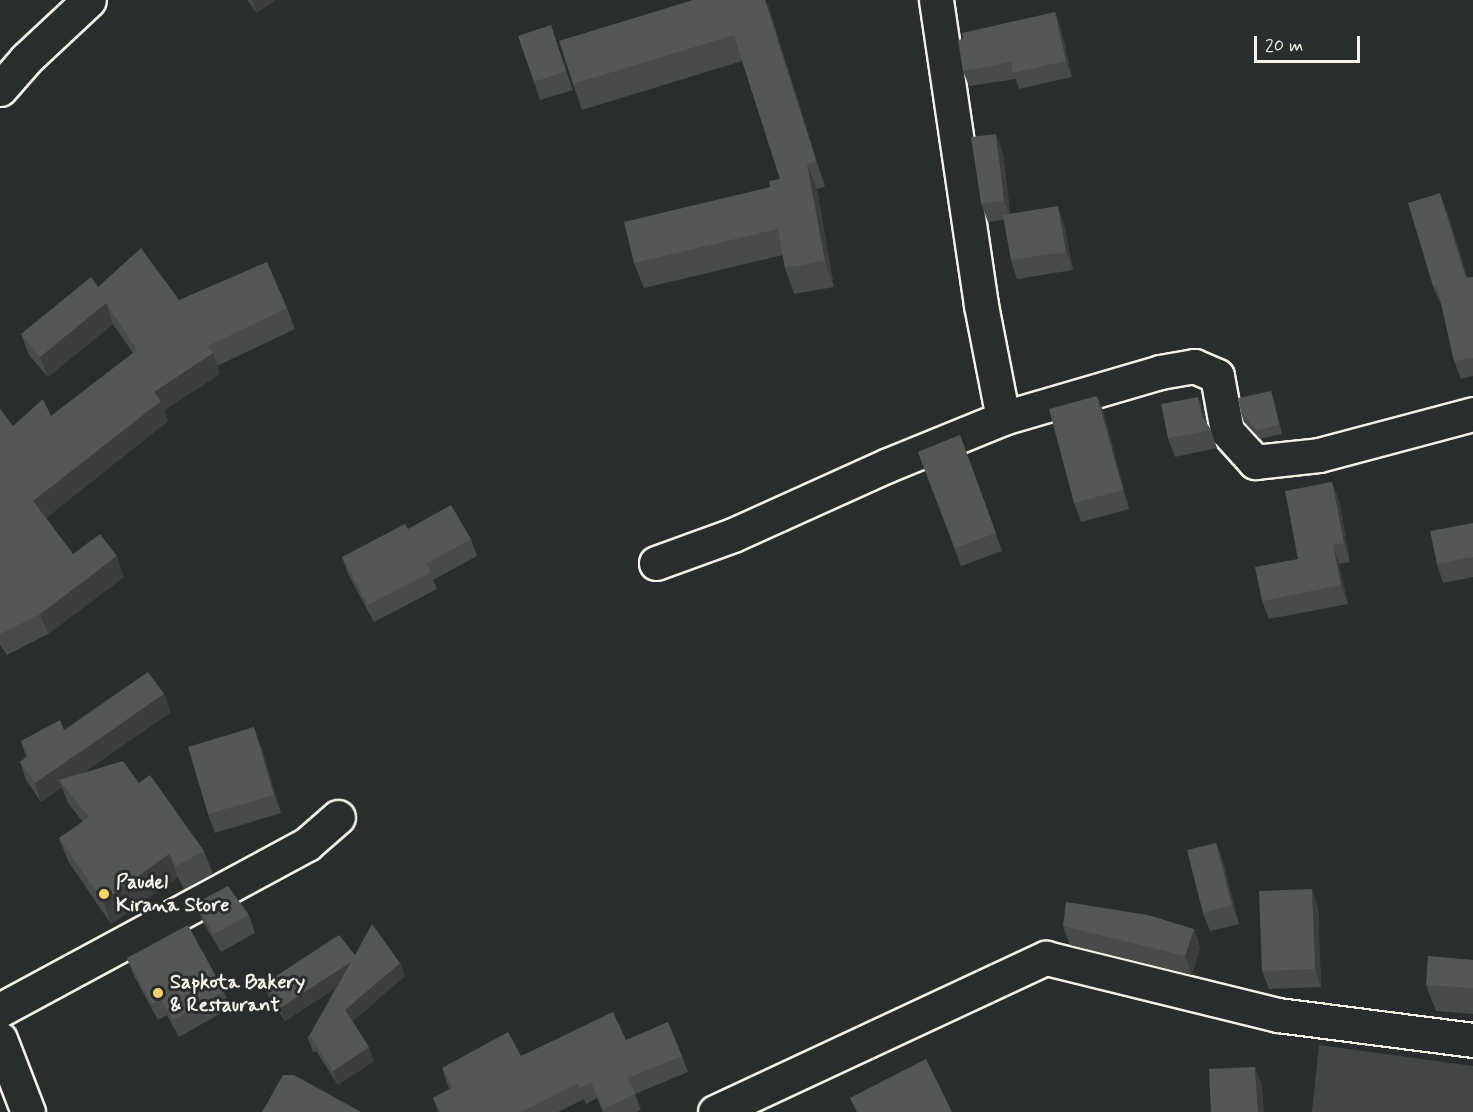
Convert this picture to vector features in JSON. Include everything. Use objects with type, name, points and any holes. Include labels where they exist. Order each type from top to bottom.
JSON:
[{"type":"main road","points":[[0,89],[26,59],[89,0]]},
{"type":"main road","points":[[936,0],[981,304],[1003,418]]},
{"type":"main road","points":[[656,563],[733,535],[888,465],[1003,418],[1160,372],[1194,366],[1217,376],[1227,431],[1255,462],[1319,455],[1473,414]]},
{"type":"main road","points":[[0,1010],[307,844],[338,817]]},
{"type":"main road","points":[[716,1112],[1046,958],[1278,1015],[1473,1040]]},
{"type":"main road","points":[[0,1039],[28,1112]]},
{"type":"shaded area","points":[[1319,1045],[1473,1066],[1473,1112],[1312,1112]]},
{"type":"building","points":[[693,0],[765,0],[816,161],[807,164],[825,261],[785,268],[778,229],[634,263],[624,222],[770,187],[769,181],[780,179],[734,35],[573,84],[559,41]]},
{"type":"building","points":[[1055,12],[1066,61],[1013,73],[1011,62],[963,71],[958,40],[963,39],[962,33]]},
{"type":"building","points":[[551,25],[566,71],[534,82],[518,36]]},
{"type":"building","points":[[996,134],[1004,201],[981,203],[971,137]]},
{"type":"building","points":[[1440,193],[1466,278],[1473,277],[1473,358],[1454,361],[1437,285],[1433,286],[1408,203]]},
{"type":"building","points":[[1058,206],[1066,252],[1011,260],[1003,215]]},
{"type":"building","points":[[141,248],[179,300],[267,262],[287,308],[208,346],[213,353],[154,392],[161,401],[33,501],[73,554],[100,534],[117,556],[40,614],[0,634],[0,409],[13,426],[43,399],[51,416],[137,350],[106,303],[40,357],[21,334],[91,277],[98,287]]},
{"type":"building","points":[[1271,391],[1279,425],[1256,430],[1241,413],[1238,398]]},
{"type":"building","points":[[1097,396],[1123,490],[1074,503],[1049,409]]},
{"type":"building","points":[[1198,397],[1202,416],[1211,430],[1168,438],[1161,404]]},
{"type":"building","points":[[960,435],[996,533],[955,548],[918,452]]},
{"type":"building","points":[[1332,482],[1344,543],[1333,545],[1341,585],[1262,601],[1255,567],[1298,559],[1285,491]]},
{"type":"building","points":[[451,505],[471,539],[426,564],[431,572],[368,605],[342,557],[405,524],[408,529]]},
{"type":"building","points":[[1473,523],[1473,557],[1437,564],[1430,531]]},
{"type":"building","points":[[148,672],[164,694],[35,783],[20,762],[28,756],[21,741],[60,720],[64,730]]},
{"type":"building","points":[[254,727],[274,795],[208,814],[188,747]]},
{"type":"building","points":[[123,761],[139,783],[150,775],[204,851],[176,866],[169,854],[103,901],[59,838],[89,817],[59,780]]},
{"type":"building","points":[[1216,843],[1232,905],[1203,913],[1187,850]]},
{"type":"building","points":[[228,886],[249,915],[214,934],[196,903]]},
{"type":"building","points":[[1312,889],[1315,969],[1262,971],[1259,891]]},
{"type":"building","points":[[1066,902],[1148,915],[1194,929],[1185,956],[1063,926]]},
{"type":"building","points":[[372,924],[400,963],[345,1010],[369,1047],[333,1071],[311,1037],[308,1038],[351,962],[280,1008],[264,984],[339,935],[355,955]]},
{"type":"building","points":[[188,925],[224,991],[173,1020],[161,999],[152,1004],[127,958]]},
{"type":"building","points":[[1428,956],[1473,960],[1473,988],[1426,985]]},
{"type":"building","points":[[613,1012],[626,1040],[668,1022],[682,1056],[628,1078],[635,1094],[603,1109],[591,1082],[580,1088],[578,1083],[521,1112],[441,1112],[433,1098],[453,1087],[442,1068],[508,1032],[521,1056]]},
{"type":"building","points":[[926,1059],[952,1112],[857,1112],[850,1098]]},
{"type":"building","points":[[1255,1067],[1258,1112],[1211,1112],[1209,1069]]},
{"type":"building","points":[[283,1075],[294,1075],[361,1112],[262,1112]]},
{"type":"place","name":"Paudel Kirana Store","points":[[104,894]]},
{"type":"place","name":"Sapkota Bakery & Restaurant","points":[[158,993]]}]
